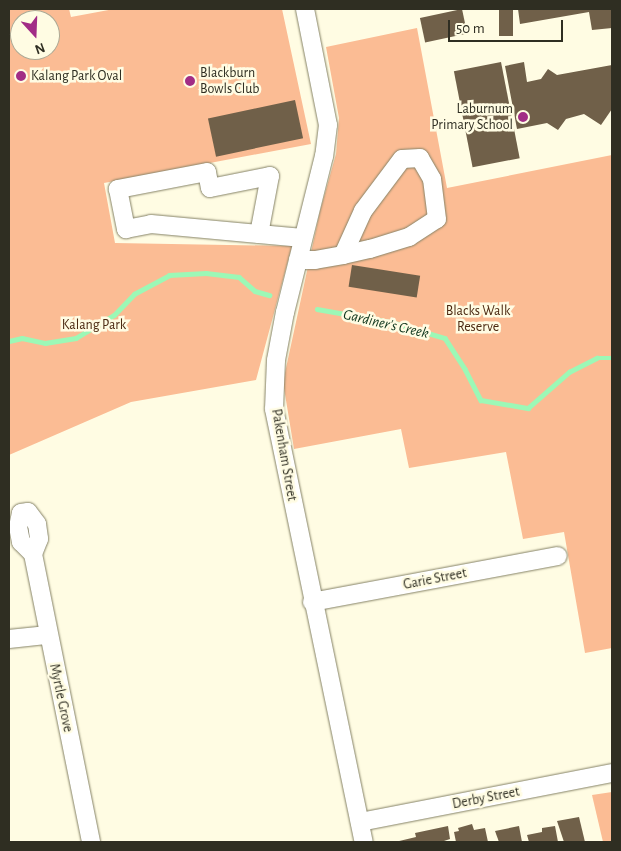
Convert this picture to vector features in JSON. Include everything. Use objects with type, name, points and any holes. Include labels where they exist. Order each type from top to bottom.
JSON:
[{"type":"street","name":"Pakenham Street","points":[[305,9],[328,124],[324,156],[303,238],[276,360],[274,409],[312,602],[364,842]]},
{"type":"street","points":[[298,260],[315,260],[343,255],[409,237],[436,219],[432,179],[420,158],[402,159],[363,211],[343,255]]},
{"type":"street","points":[[259,234],[270,176],[210,188],[207,172],[118,189],[126,228],[151,224],[259,234],[303,238]]},
{"type":"street","name":"Myrtle Grove","points":[[33,554],[91,842]]},
{"type":"street","name":"Garie Street","points":[[312,602],[558,556]]},
{"type":"street","points":[[9,639],[48,634]]},
{"type":"street","name":"Derby Street","points":[[360,822],[612,773]]},
{"type":"green space","name":"Kalang Park","points":[[9,9],[69,9],[71,17],[114,9],[282,9],[311,144],[104,183],[115,243],[292,246],[256,380],[131,402],[9,455]]},
{"type":"green space","name":"Blacks Walk Reserve","points":[[417,28],[447,188],[612,155],[612,648],[585,653],[564,532],[523,539],[506,452],[409,468],[401,429],[294,449],[283,382],[320,211],[336,154],[339,118],[326,47]]},
{"type":"green space","points":[[612,792],[612,842],[603,842],[592,795]]},
{"type":"building","points":[[462,9],[467,33],[425,42],[420,18]]},
{"type":"building","points":[[499,9],[513,9],[513,36],[499,36]]},
{"type":"building","points":[[518,9],[612,9],[612,28],[592,30],[589,12],[520,24]]},
{"type":"building","points":[[501,62],[520,158],[473,167],[454,71]]},
{"type":"building","points":[[524,62],[527,82],[541,79],[548,69],[557,75],[612,65],[612,109],[601,125],[584,114],[566,119],[558,130],[547,123],[517,129],[505,66]]},
{"type":"building","points":[[295,100],[303,138],[216,157],[208,119]]},
{"type":"building","points":[[352,265],[420,276],[417,298],[349,287]]},
{"type":"building","points":[[579,817],[585,842],[564,842],[557,821]]},
{"type":"building","points":[[472,824],[474,830],[485,828],[488,842],[456,842],[454,832],[459,831],[458,828]]},
{"type":"building","points":[[448,826],[450,839],[441,842],[395,842],[416,837],[415,833]]},
{"type":"building","points":[[519,826],[522,842],[499,842],[495,831]]},
{"type":"building","points":[[555,826],[558,842],[529,842],[527,835],[542,832],[542,828]]},
{"type":"waterway","name":"Gardiner's Creek","points":[[9,341],[22,338],[45,343],[76,338],[114,315],[134,294],[169,275],[206,273],[239,277],[255,291],[269,295]]},
{"type":"waterway","name":"Gardiner's Creek","points":[[317,309],[391,322],[445,338],[465,369],[481,400],[528,408],[569,372],[597,358],[612,358]]},
{"type":"place","name":"Kalang Park Oval","points":[[21,76]]},
{"type":"place","name":"Blackburn Bowls Club","points":[[190,81]]},
{"type":"place","name":"Laburnum Primary School","points":[[523,117]]}]
